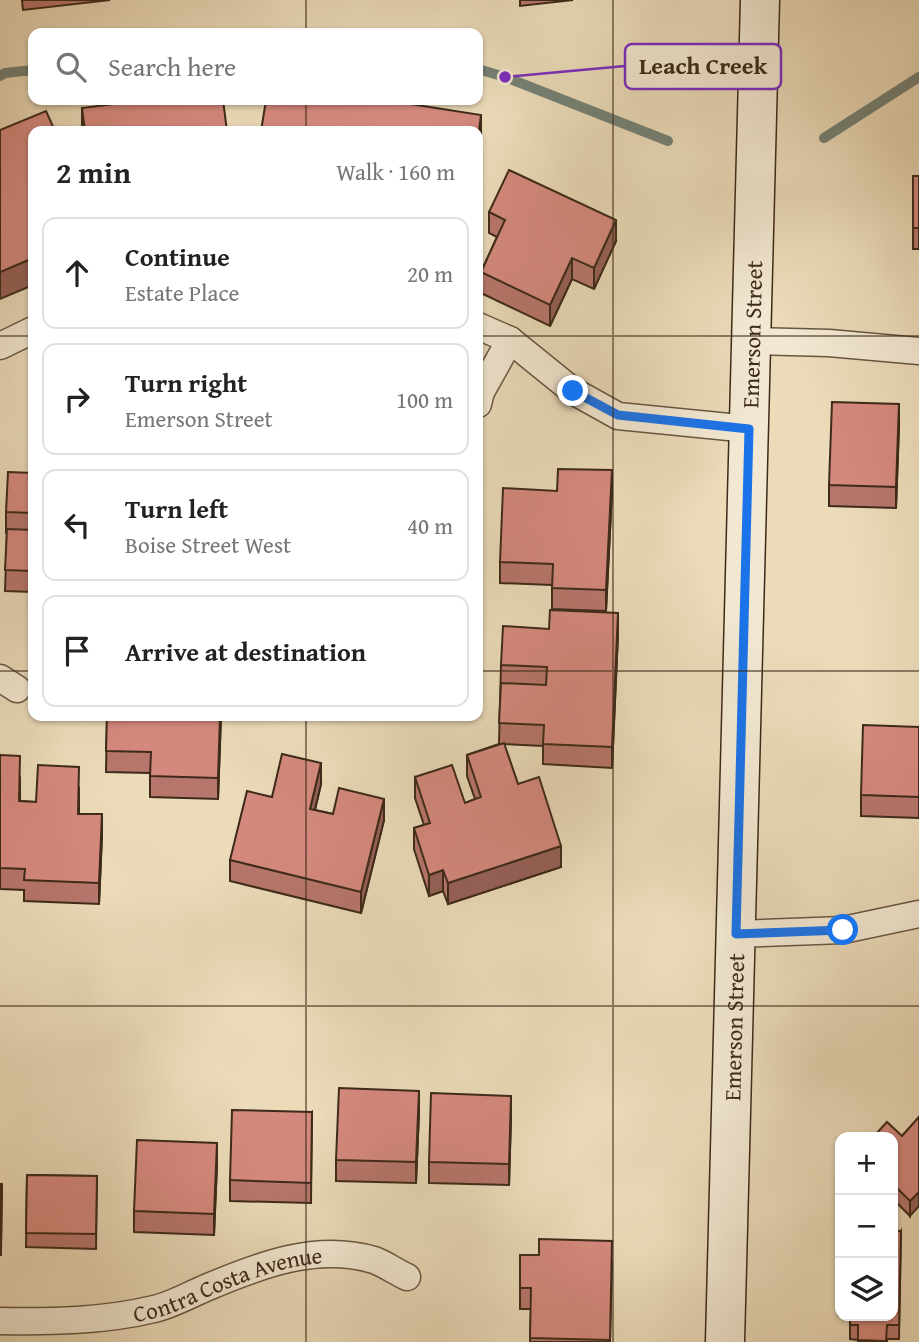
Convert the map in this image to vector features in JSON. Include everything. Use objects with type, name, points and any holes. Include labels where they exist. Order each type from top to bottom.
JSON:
[{"type":"main road","name":"Emerson Street","points":[[725,1342],[760,0]]},
{"type":"street","points":[[483,328],[510,340],[573,391],[618,415],[749,429]]},
{"type":"street","points":[[0,346],[28,332]]},
{"type":"street","points":[[483,389],[510,340]]},
{"type":"street","points":[[751,341],[829,343],[919,351]]},
{"type":"street","points":[[736,934],[843,930],[919,914]]},
{"type":"street","name":"Contra Costa Avenue","points":[[0,1321],[82,1319],[156,1309],[246,1271],[282,1259],[307,1256],[344,1255],[375,1260],[407,1277]]},
{"type":"building","points":[[106,105],[224,105],[226,126],[84,126],[82,108]]},
{"type":"building","points":[[265,105],[417,105],[481,115],[480,126],[262,126]]},
{"type":"building","points":[[46,111],[53,126],[28,126],[28,260],[0,272],[0,130]]},
{"type":"building","points":[[509,170],[616,220],[594,268],[572,258],[550,305],[483,273],[505,220],[489,212]]},
{"type":"building","points":[[913,176],[919,176],[919,228],[913,228]]},
{"type":"building","points":[[832,402],[899,404],[896,487],[829,485]]},
{"type":"building","points":[[558,469],[612,470],[606,590],[552,588],[553,564],[500,562],[503,488],[557,491]]},
{"type":"building","points":[[8,472],[28,473],[28,513],[6,512]]},
{"type":"building","points":[[7,529],[28,530],[28,571],[5,570]]},
{"type":"building","points":[[550,610],[618,613],[612,747],[543,744],[544,725],[499,723],[501,683],[546,685],[547,667],[501,665],[503,626],[549,629]]},
{"type":"building","points":[[107,721],[220,721],[218,778],[150,776],[151,752],[106,751]]},
{"type":"building","points":[[863,725],[919,727],[919,797],[861,795]]},
{"type":"building","points":[[504,743],[518,784],[539,777],[561,846],[448,883],[443,870],[429,875],[414,828],[430,823],[415,777],[452,765],[465,803],[481,797],[467,755]]},
{"type":"building","points":[[282,754],[321,763],[310,809],[333,814],[339,788],[384,799],[361,892],[230,860],[247,791],[272,797]]},
{"type":"building","points":[[0,755],[20,756],[19,801],[36,802],[38,765],[79,767],[78,814],[102,814],[99,883],[24,880],[25,869],[0,868]]},
{"type":"building","points":[[339,1088],[419,1091],[416,1162],[336,1160]]},
{"type":"building","points":[[431,1093],[511,1096],[509,1164],[429,1162]]},
{"type":"building","points":[[232,1110],[312,1112],[311,1183],[230,1180]]},
{"type":"building","points":[[919,1117],[919,1192],[910,1201],[898,1189],[898,1132],[902,1136]]},
{"type":"building","points":[[887,1122],[898,1132],[878,1132]]},
{"type":"building","points":[[137,1140],[217,1143],[214,1214],[134,1211]]},
{"type":"building","points":[[27,1175],[97,1176],[96,1234],[26,1233]]},
{"type":"building","points":[[2,1184],[1,1240],[0,1240]]},
{"type":"building","points":[[898,1231],[901,1231],[899,1325],[887,1325],[886,1341],[858,1340],[858,1325],[850,1325],[850,1321],[898,1321]]},
{"type":"building","points":[[539,1239],[612,1241],[610,1340],[530,1338],[531,1288],[520,1288],[520,1255],[539,1255]]},
{"type":"waterway","points":[[483,70],[668,141]]},
{"type":"waterway","points":[[0,76],[28,71]]},
{"type":"waterway","points":[[824,138],[919,77]]},
{"type":"place","name":"Leach Creek","points":[[505,77]]},
{"type":"route","points":[[573,391],[618,415],[749,429],[736,934],[843,930]]}]
